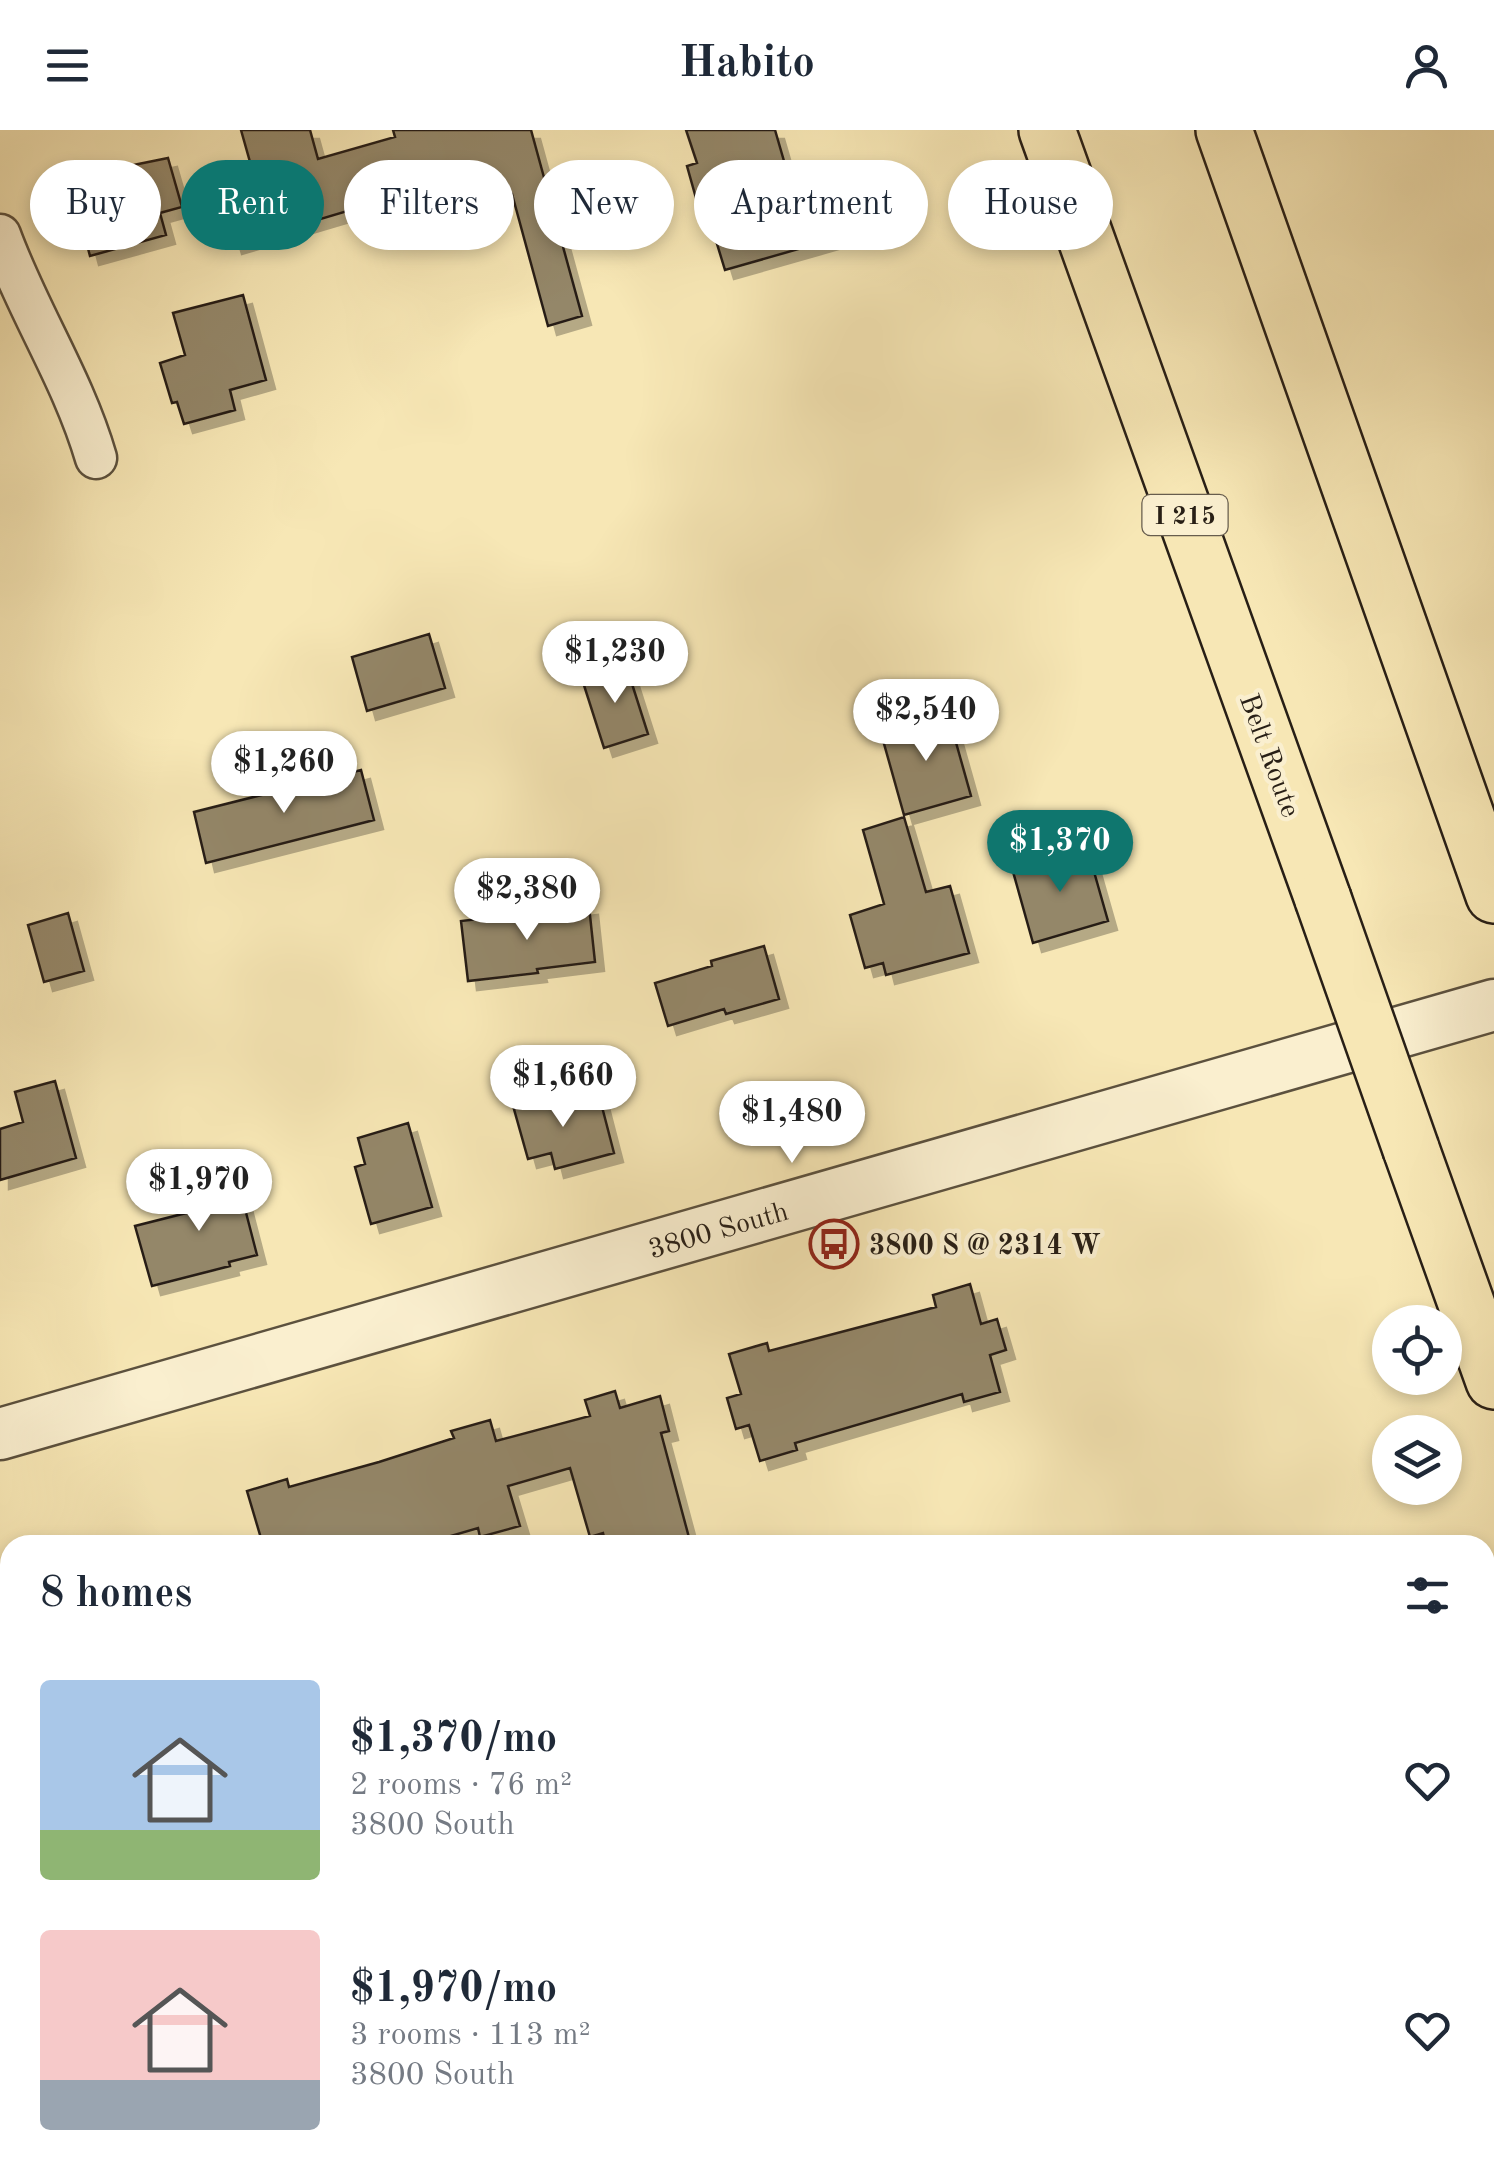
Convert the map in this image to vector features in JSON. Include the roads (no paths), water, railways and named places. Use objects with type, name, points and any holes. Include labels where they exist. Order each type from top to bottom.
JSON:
[{"type":"highway","name":"Belt Route","points":[[1047,130],[1494,1381]]},
{"type":"highway","points":[[1224,130],[1486,872]]},
{"type":"street","points":[[0,235],[68,379],[96,458]]},
{"type":"street","name":"3800 South","points":[[0,1434],[1494,1005]]},
{"type":"place","name":"3800 S @ 2314 W","points":[[834,1244]]}]
